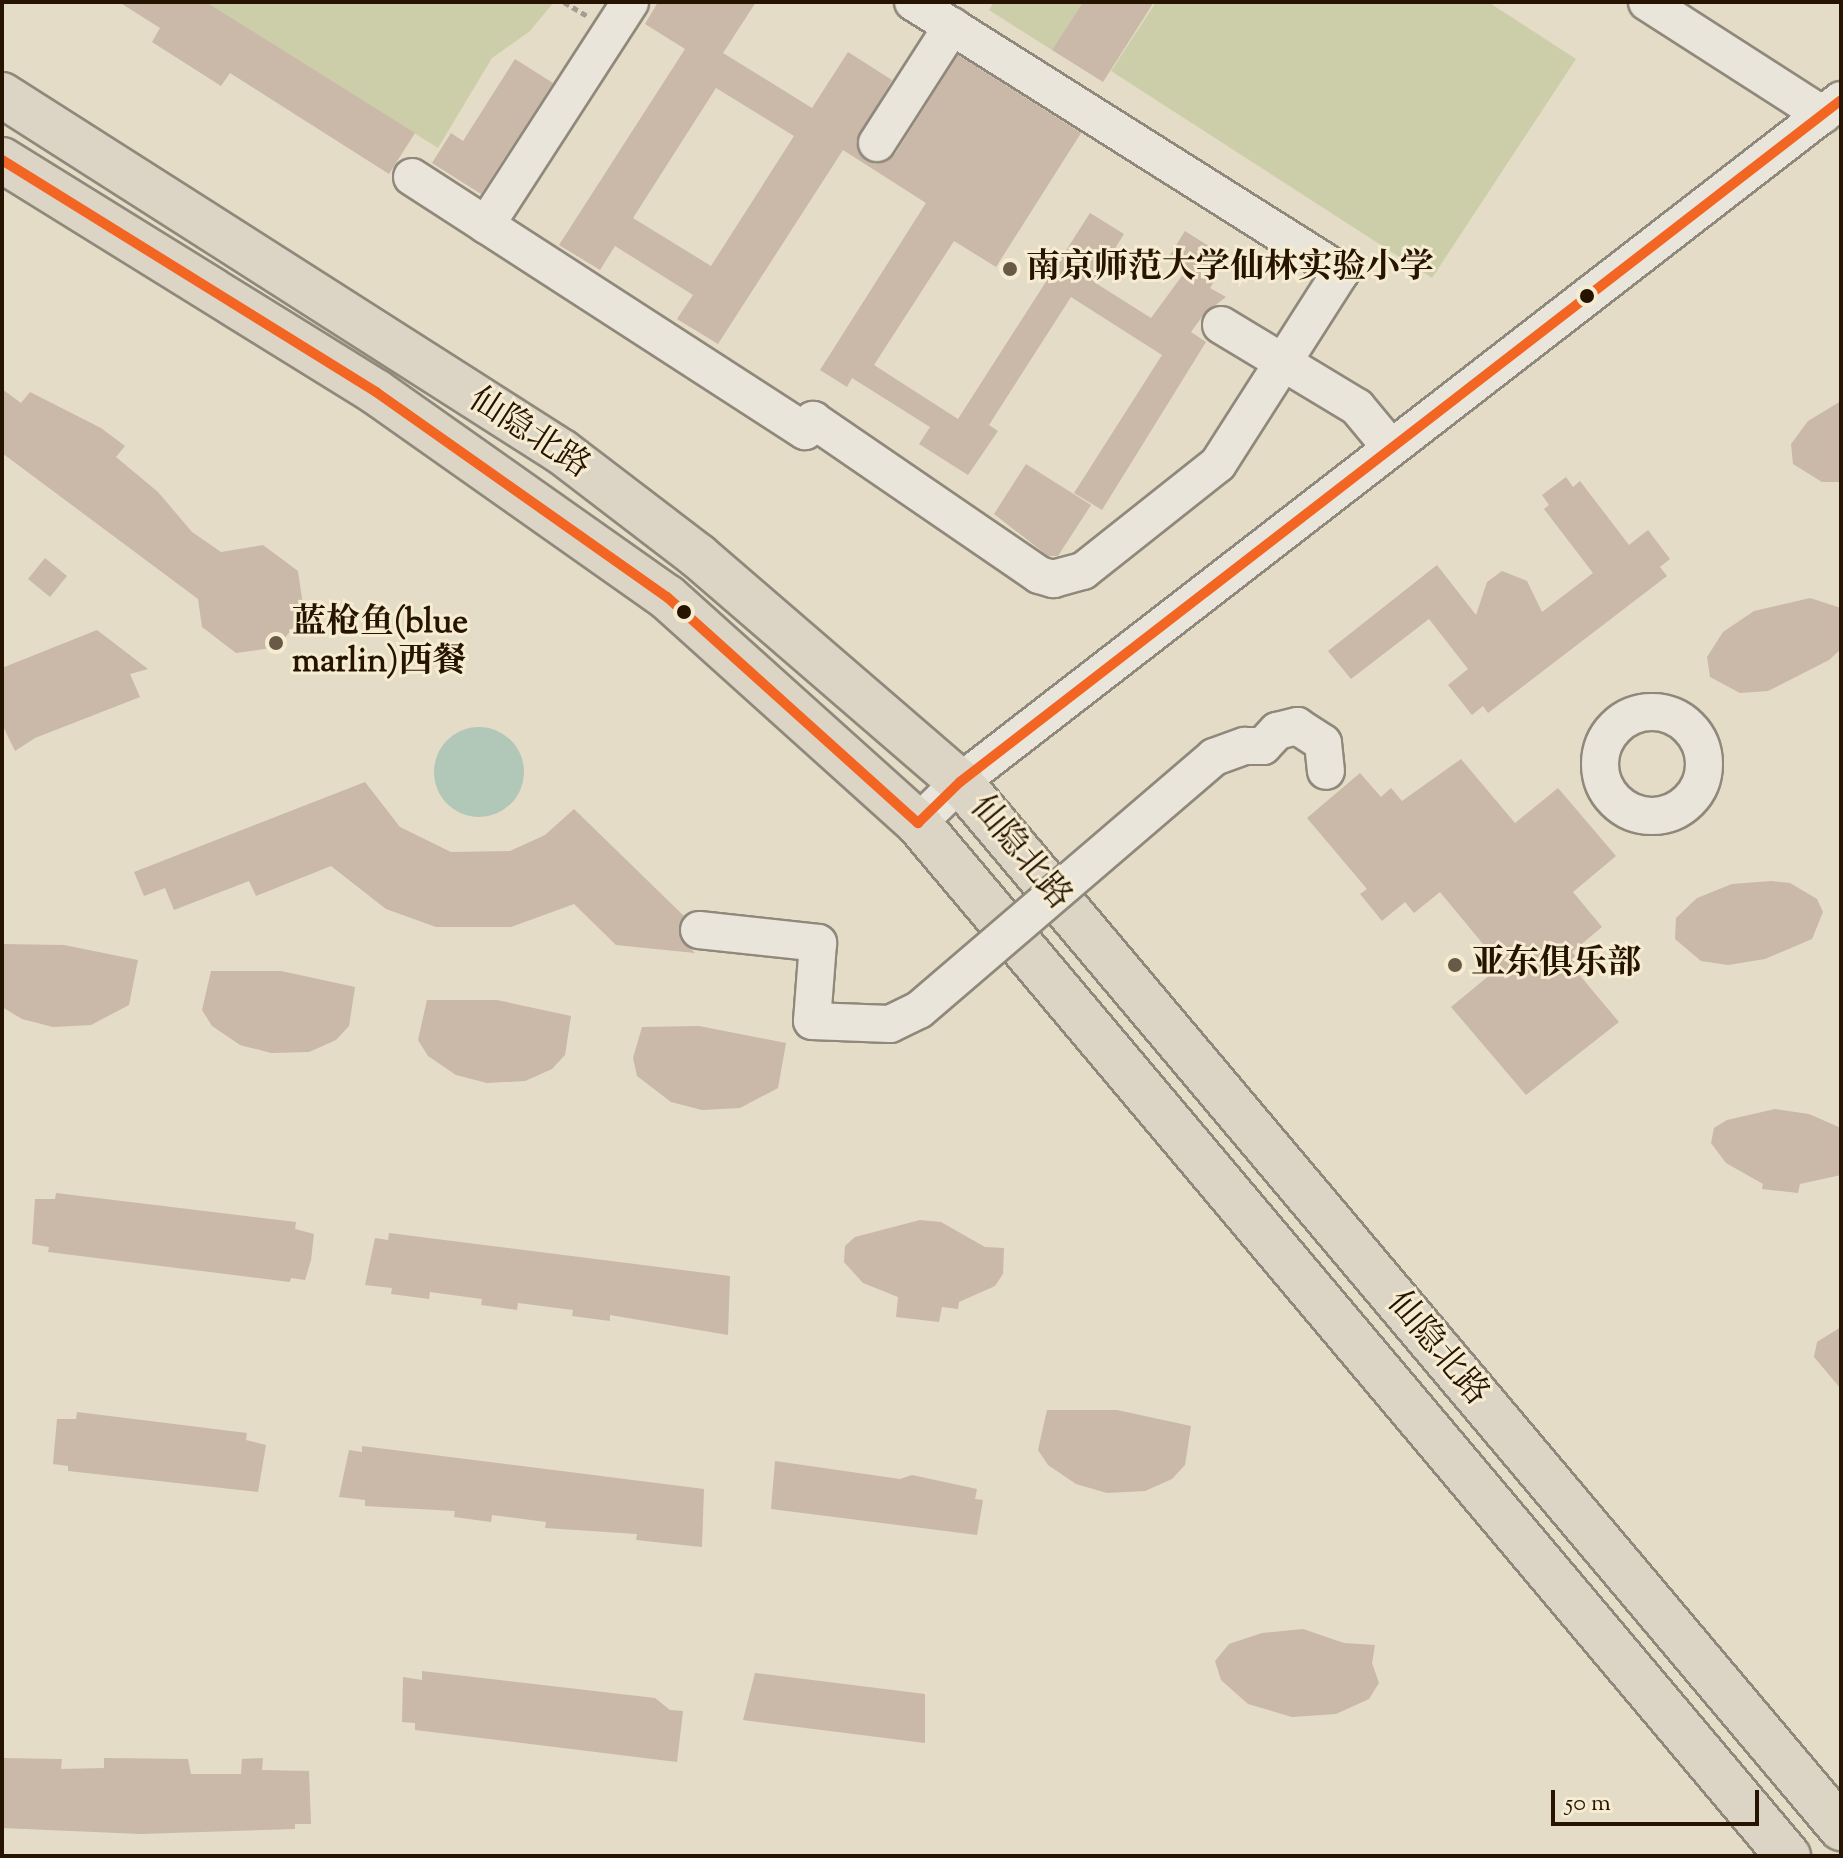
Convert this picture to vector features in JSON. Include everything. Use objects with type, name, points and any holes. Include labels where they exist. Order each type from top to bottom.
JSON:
[{"type":"main road","name":"仙隐北路","points":[[2,95],[562,452],[698,556],[960,782],[1841,1828]]},
{"type":"main road","name":"仙隐北路","points":[[2,160],[376,392],[667,597],[918,823],[1788,1856]]},
{"type":"street","points":[[486,225],[630,2]]},
{"type":"street","points":[[412,177],[805,431],[813,420],[1039,575],[1053,579],[1083,571],[1218,464],[1341,272],[913,2]]},
{"type":"street","points":[[918,823],[960,782],[1832,108],[1647,2]]},
{"type":"street","points":[[877,143],[952,26]]},
{"type":"street","points":[[1221,325],[1357,407],[1391,448]]},
{"type":"street","points":[[699,930],[818,943],[812,1021],[890,1024],[919,1010],[1214,757],[1245,746],[1263,746],[1277,731],[1297,726],[1323,743],[1326,771]]},
{"type":"shaded area","points":[[206,2],[554,2],[530,31],[492,58],[438,148]]},
{"type":"shaded area","points":[[994,2],[1083,2],[1052,50],[989,10]]},
{"type":"shaded area","points":[[1156,2],[1488,2],[1576,59],[1432,278],[1111,71]]},
{"type":"shaded area","points":[[479,727],[496,731],[511,740],[520,755],[524,772],[520,789],[511,804],[496,813],[479,817],[462,813],[447,804],[438,789],[434,772],[438,755],[447,740],[462,731]]},
{"type":"building","points":[[119,2],[206,2],[415,133],[389,174],[230,73],[221,86],[152,42],[160,28]]},
{"type":"building","points":[[658,2],[756,2],[723,53],[812,108],[848,52],[892,80],[856,141],[859,153],[875,164],[895,154],[958,55],[1081,133],[996,267],[954,241],[874,365],[958,419],[1090,213],[1124,234],[1094,282],[1151,318],[1187,269],[1168,258],[1185,231],[1218,252],[1208,268],[1218,275],[1210,288],[1226,297],[1204,314],[1191,332],[1206,342],[1102,510],[1074,493],[1162,355],[1071,297],[989,425],[998,431],[968,475],[919,444],[930,427],[852,378],[847,387],[820,370],[926,203],[843,150],[718,344],[677,319],[693,295],[615,246],[600,270],[559,245],[685,49],[645,24]],"holes":[[[716,88],[794,136],[711,266],[633,218]]]},
{"type":"building","points":[[1083,2],[1154,2],[1103,82],[1052,50]]},
{"type":"building","points":[[515,59],[553,83],[481,194],[432,163],[451,133],[463,141]]},
{"type":"building","points":[[2,389],[21,403],[30,392],[101,428],[125,446],[116,457],[158,492],[192,532],[221,552],[263,545],[298,571],[304,613],[278,647],[236,653],[202,627],[198,599],[2,453]]},
{"type":"building","points":[[1841,401],[1841,482],[1822,482],[1793,464],[1791,444],[1808,421]]},
{"type":"building","points":[[1026,464],[1091,505],[1058,556],[1048,556],[994,514]]},
{"type":"building","points":[[1566,477],[1573,487],[1580,481],[1629,545],[1648,530],[1670,559],[1660,567],[1667,576],[1488,713],[1483,706],[1472,715],[1448,685],[1468,669],[1429,619],[1351,679],[1328,651],[1437,565],[1476,615],[1487,582],[1502,571],[1527,581],[1542,612],[1593,573],[1544,509],[1549,505],[1542,495]]},
{"type":"building","points":[[45,558],[67,576],[50,597],[28,579]]},
{"type":"building","points":[[1810,598],[1841,608],[1841,649],[1829,660],[1768,691],[1740,693],[1710,677],[1707,657],[1723,632],[1754,611]]},
{"type":"building","points":[[97,630],[148,669],[130,674],[140,697],[35,738],[15,751],[2,724],[2,668]]},
{"type":"building","points":[[1461,759],[1515,823],[1558,788],[1616,856],[1573,892],[1602,927],[1572,952],[1578,959],[1571,965],[1619,1022],[1526,1095],[1451,1007],[1491,974],[1483,965],[1493,956],[1440,892],[1414,913],[1405,902],[1382,921],[1360,894],[1367,889],[1307,818],[1360,773],[1381,797],[1391,788],[1402,801]]},
{"type":"building","points":[[365,782],[400,827],[451,852],[510,851],[545,835],[574,809],[684,916],[680,938],[695,953],[616,945],[574,904],[511,927],[436,927],[386,909],[331,866],[256,896],[249,881],[174,910],[165,888],[144,896],[134,872]]},
{"type":"building","points":[[1790,883],[1817,899],[1823,912],[1812,939],[1765,959],[1728,965],[1701,961],[1675,939],[1676,918],[1697,898],[1732,884]]},
{"type":"building","points":[[2,944],[64,945],[138,960],[129,1005],[91,1025],[53,1027],[22,1019],[2,1007]]},
{"type":"building","points":[[211,971],[281,971],[355,987],[349,1026],[336,1040],[309,1052],[271,1053],[240,1045],[212,1026],[202,1010]]},
{"type":"building","points":[[427,1000],[497,1000],[571,1016],[565,1055],[552,1069],[525,1081],[487,1083],[456,1075],[428,1056],[418,1040]]},
{"type":"building","points":[[699,1026],[786,1043],[778,1088],[740,1108],[702,1110],[671,1102],[637,1076],[633,1058],[642,1027]]},
{"type":"building","points":[[1775,1109],[1809,1114],[1841,1128],[1841,1175],[1800,1184],[1798,1193],[1762,1189],[1763,1184],[1726,1163],[1711,1143],[1714,1128],[1727,1120]]},
{"type":"building","points":[[56,1193],[296,1222],[295,1229],[314,1234],[305,1280],[291,1278],[290,1282],[48,1252],[49,1247],[32,1244],[35,1199],[55,1199]]},
{"type":"building","points":[[920,1220],[941,1222],[985,1247],[1004,1248],[1003,1274],[995,1286],[959,1302],[958,1309],[942,1307],[939,1322],[896,1317],[898,1297],[863,1283],[844,1262],[845,1246],[855,1237]]},
{"type":"building","points":[[389,1233],[730,1276],[728,1335],[610,1315],[610,1321],[572,1316],[573,1310],[518,1303],[517,1310],[481,1305],[482,1299],[430,1292],[429,1299],[391,1294],[392,1288],[365,1285],[375,1238],[388,1240]]},
{"type":"building","points":[[1841,1327],[1841,1389],[1814,1357],[1817,1342]]},
{"type":"building","points":[[1047,1410],[1117,1410],[1191,1426],[1185,1465],[1172,1479],[1145,1491],[1107,1493],[1076,1484],[1048,1465],[1038,1450]]},
{"type":"building","points":[[77,1412],[247,1433],[246,1440],[266,1445],[258,1492],[68,1471],[68,1466],[53,1464],[57,1419],[76,1419]]},
{"type":"building","points":[[362,1446],[704,1489],[702,1547],[636,1540],[637,1534],[545,1528],[546,1522],[492,1515],[491,1522],[454,1517],[455,1511],[365,1506],[365,1500],[339,1497],[349,1450],[362,1452]]},
{"type":"building","points":[[775,1461],[900,1479],[912,1475],[977,1489],[975,1499],[983,1500],[977,1535],[771,1509]]},
{"type":"building","points":[[1303,1629],[1344,1643],[1375,1645],[1372,1663],[1379,1683],[1369,1699],[1336,1714],[1292,1717],[1248,1704],[1221,1680],[1215,1661],[1229,1644],[1262,1633]]},
{"type":"building","points":[[422,1671],[655,1698],[670,1710],[683,1711],[677,1762],[415,1730],[415,1723],[402,1722],[403,1677],[422,1680]]},
{"type":"building","points":[[755,1673],[925,1694],[925,1743],[743,1720]]},
{"type":"building","points":[[2,1758],[62,1759],[61,1769],[104,1768],[104,1758],[188,1759],[191,1774],[241,1774],[242,1759],[263,1758],[262,1770],[309,1771],[311,1824],[295,1824],[295,1829],[140,1834],[2,1828]]},
{"type":"transit line","points":[[2,160],[376,392],[667,597],[918,823],[960,782],[1841,100]]},
{"type":"place","name":"南京师范大学仙林实验小学","points":[[1010,269]]},
{"type":"place","name":"蓝枪鱼(blue marlin)西餐","points":[[276,643]]},
{"type":"place","name":"亚东俱乐部","points":[[1455,965]]}]
